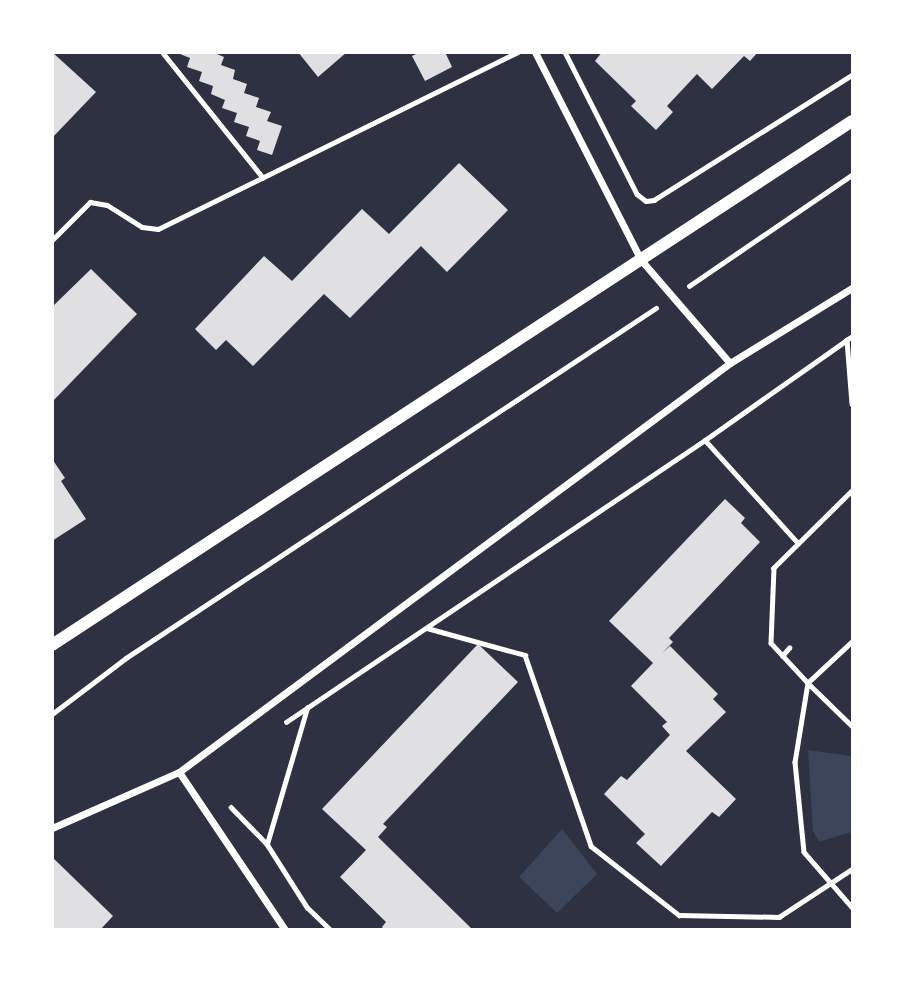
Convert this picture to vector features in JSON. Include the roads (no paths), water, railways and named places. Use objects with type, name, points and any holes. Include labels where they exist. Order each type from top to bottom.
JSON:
[{"type":"street","points":[[535,52],[641,260],[675,296],[730,363]]},
{"type":"street","points":[[52,645],[852,121]]},
{"type":"street","points":[[52,828],[179,772],[730,363],[852,288]]},
{"type":"street","points":[[179,772],[285,929]]},
{"type":"lane","points":[[162,52],[263,178]]},
{"type":"lane","points":[[52,240],[90,202],[107,205],[142,228],[158,229],[518,52]]}]
